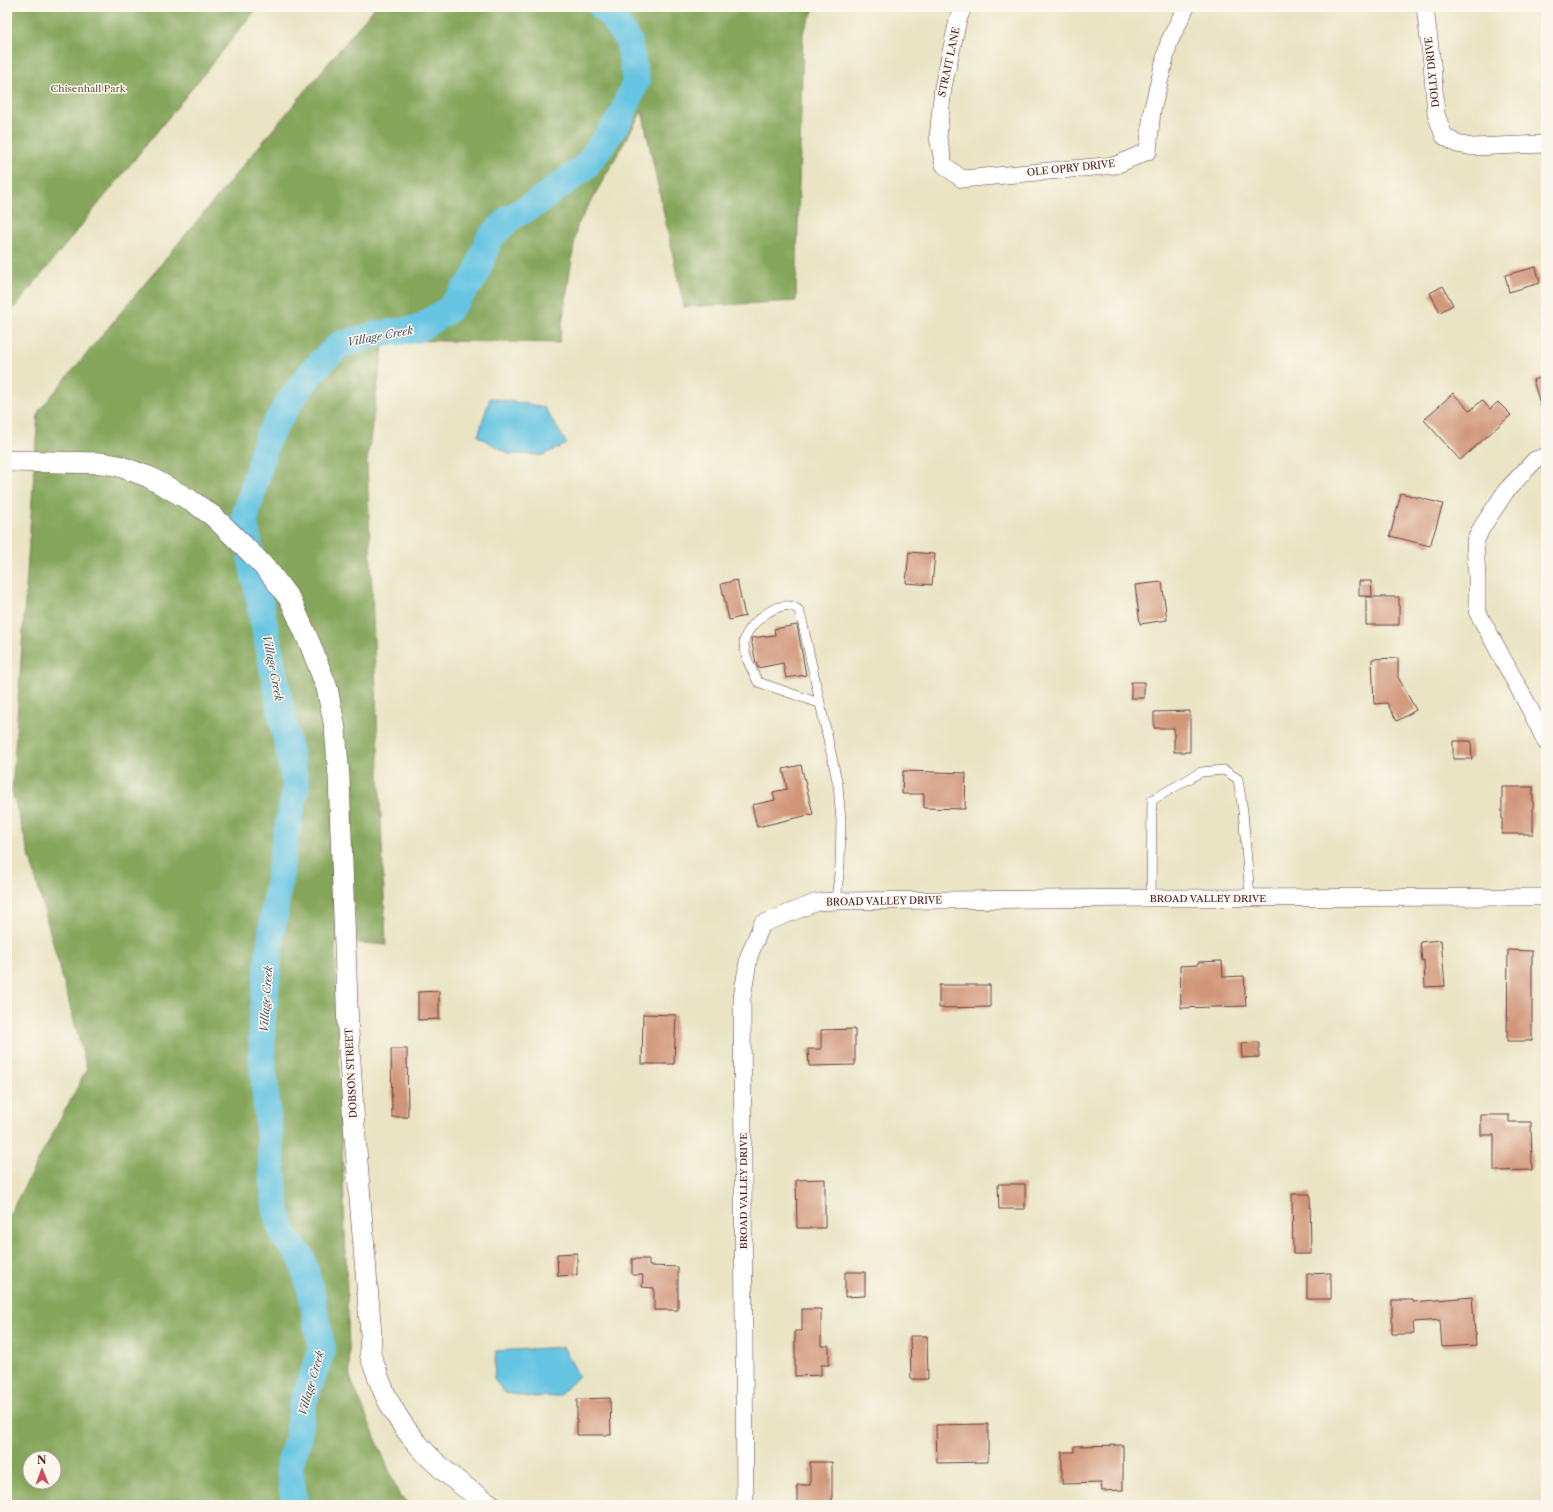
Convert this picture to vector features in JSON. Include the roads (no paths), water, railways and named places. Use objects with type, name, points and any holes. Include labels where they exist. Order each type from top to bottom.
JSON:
[{"type":"street","name":"STRAIT LANE","points":[[944,165],[938,138],[943,87],[958,20],[963,7]]},
{"type":"street","name":"OLE OPRY DRIVE","points":[[944,165],[962,180],[1116,165],[1148,151],[1152,111],[1169,42],[1186,7]]},
{"type":"street","name":"DOLLY DRIVE","points":[[1425,7],[1436,114],[1444,136],[1457,144],[1473,147],[1546,144]]},
{"type":"street","points":[[1546,456],[1535,460],[1506,491],[1482,527],[1475,542],[1477,577],[1476,611],[1531,711],[1546,742]]},
{"type":"street","name":"DOBSON STREET","points":[[7,460],[102,463],[119,466],[149,477],[190,500],[213,516],[270,573],[291,601],[327,688],[335,728],[339,777],[348,1030],[371,1334],[370,1352],[382,1390],[401,1425],[445,1471],[491,1505]]},
{"type":"street","name":"BROAD VALLEY DRIVE","points":[[745,1505],[742,998],[749,956],[762,924],[817,902],[836,901],[1250,897],[1546,897]]},
{"type":"lane","points":[[819,703],[758,682],[750,666],[744,643],[749,630],[762,616],[777,607],[790,606],[799,611],[838,785],[841,821],[840,865],[836,901]]},
{"type":"lane","points":[[1152,898],[1152,800],[1201,772],[1224,770],[1238,779],[1243,811],[1250,897]]},
{"type":"water","points":[[490,398],[544,407],[567,444],[543,455],[509,454],[478,436]]},
{"type":"water","points":[[563,1347],[579,1376],[559,1396],[530,1397],[505,1393],[494,1379],[496,1351]]},
{"type":"waterway","name":"Village Creek","points":[[295,1505],[289,1466],[298,1439],[302,1406],[322,1349],[311,1292],[301,1256],[284,1236],[276,1209],[262,1055],[262,1022],[271,937],[284,845],[296,787],[244,521],[267,439],[289,402],[314,369],[339,345],[379,334],[418,329],[448,310],[475,277],[489,239],[510,218],[536,203],[585,167],[620,119],[636,81],[629,42],[613,18],[602,7]]},
{"type":"park label","name":"Chisenhall Park","points":[[88,88]]}]
